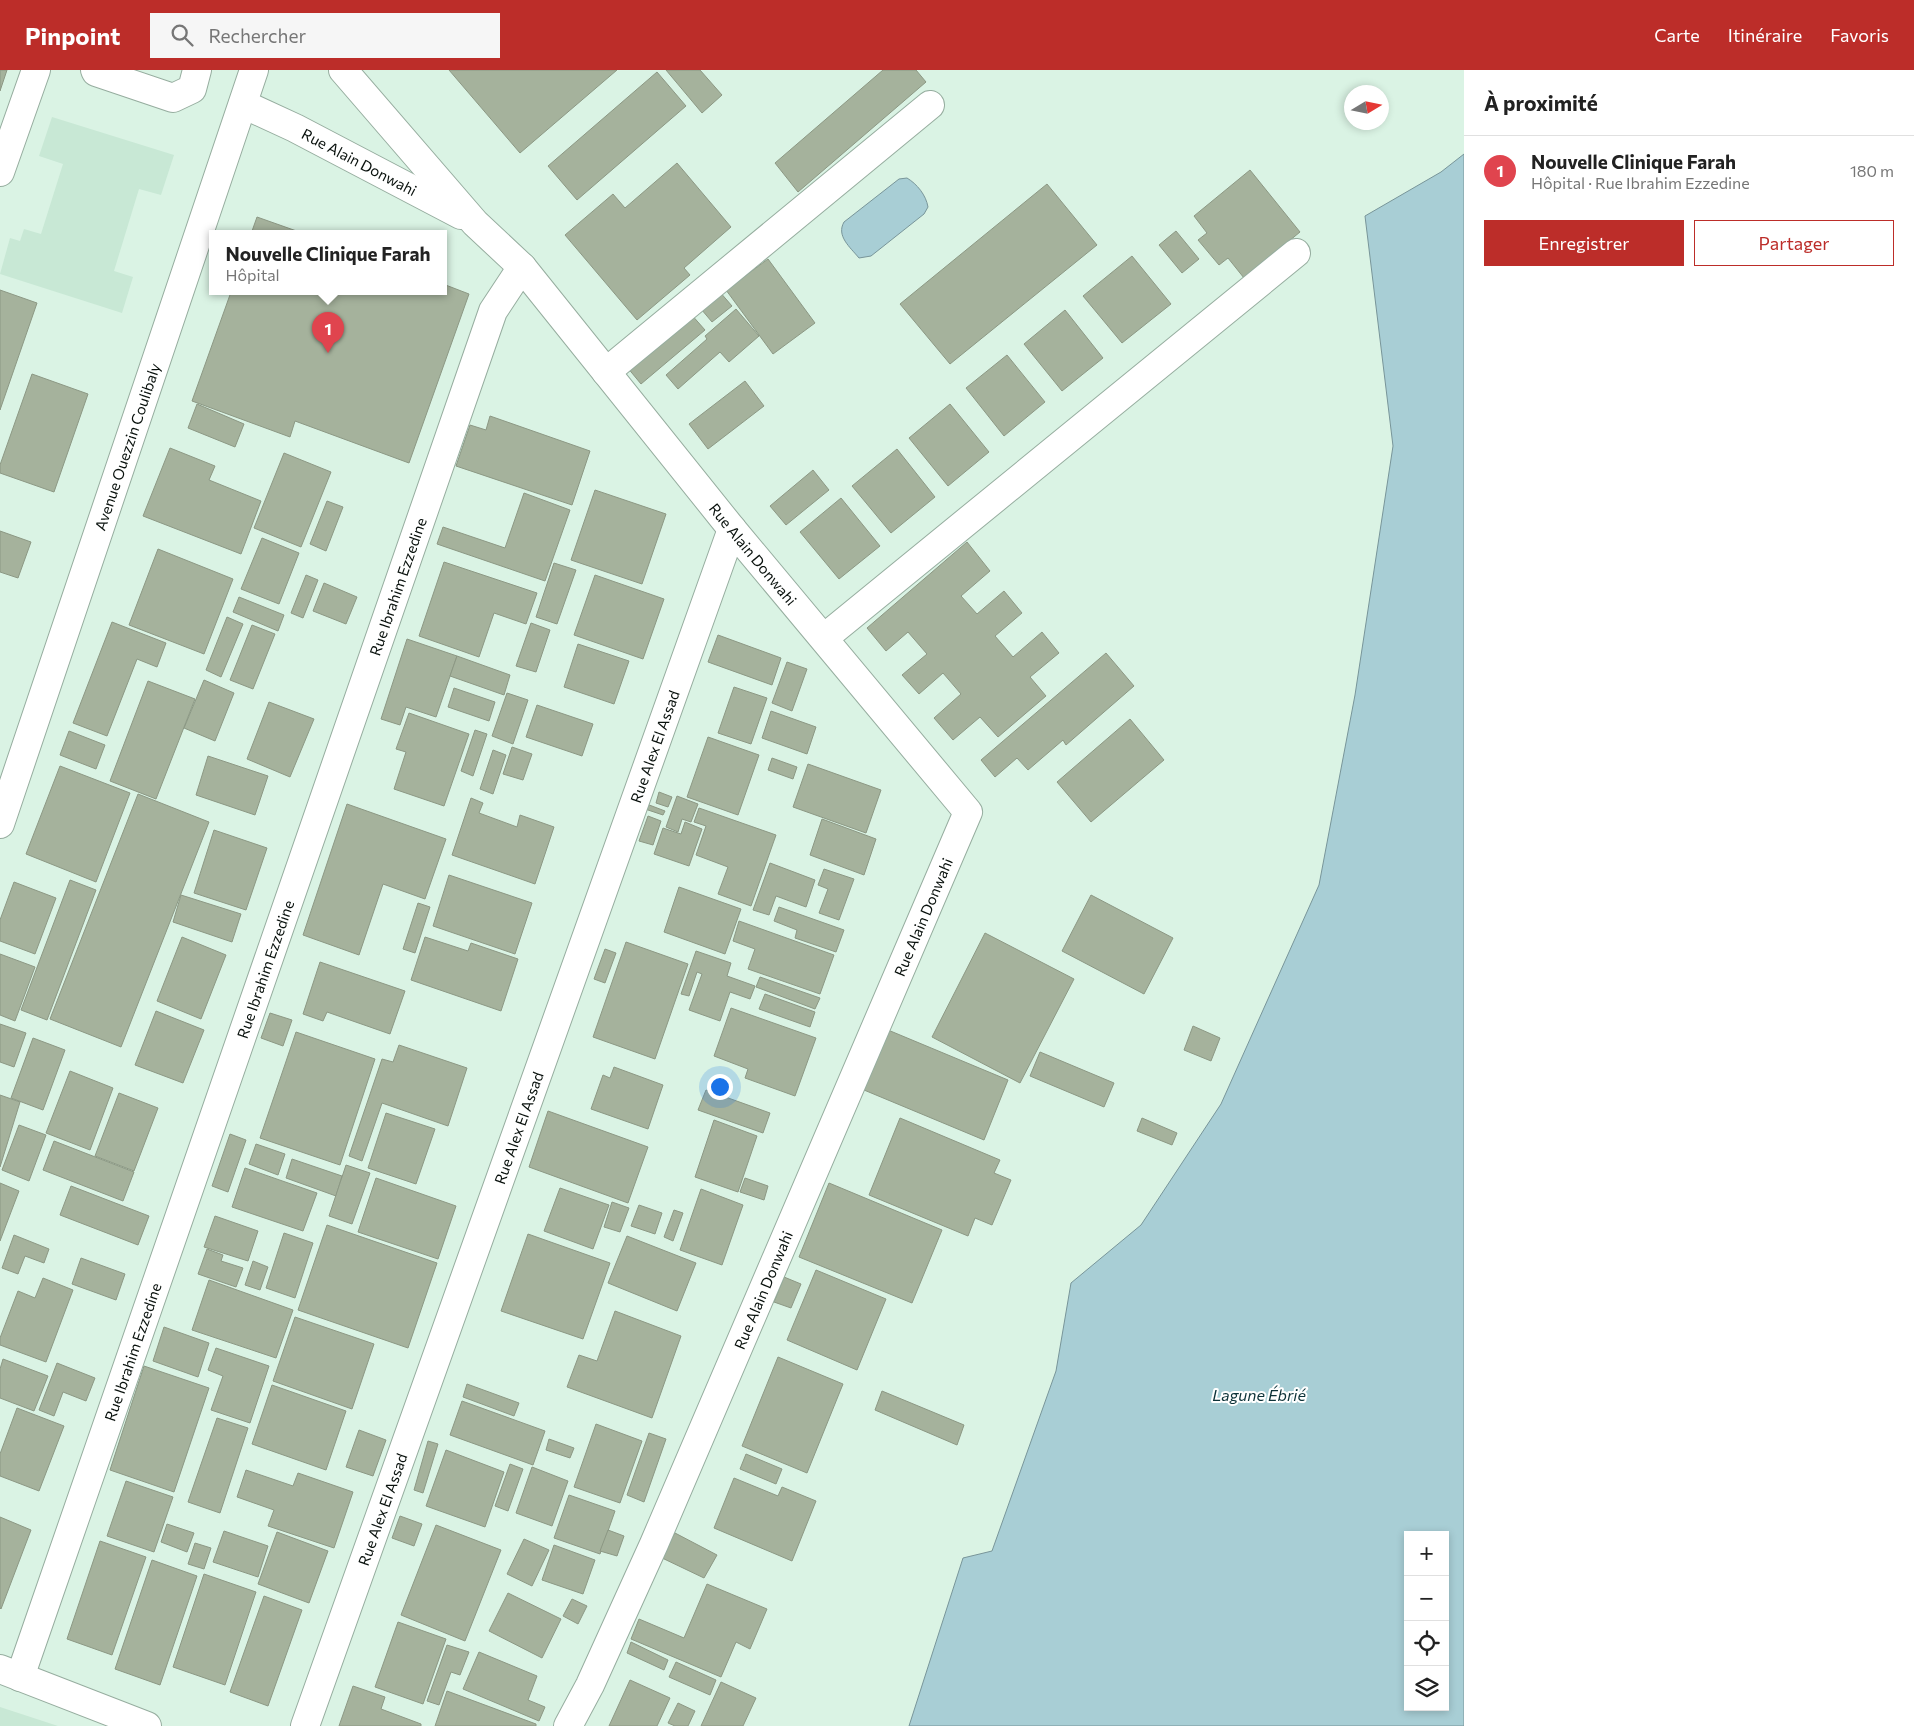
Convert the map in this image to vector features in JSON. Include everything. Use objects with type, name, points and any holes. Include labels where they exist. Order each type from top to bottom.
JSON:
[{"type":"street","points":[[0,172],[36,70]]},
{"type":"street","points":[[95,70],[96,72],[173,98],[192,89],[197,70]]},
{"type":"street","name":"Avenue Ouezzin Coulibaly","points":[[0,824],[254,70]]},
{"type":"street","name":"Rue Alain Donwahi","points":[[343,70],[475,223],[522,267],[594,368],[824,638],[968,812],[654,1544],[590,1685],[568,1726]]},
{"type":"street","name":"Rue Alain Donwahi","points":[[242,104],[295,128],[475,223]]},
{"type":"street","points":[[594,368],[930,105]]},
{"type":"street","points":[[824,638],[1296,253]]},
{"type":"street","name":"Rue Ibrahim Ezzedine","points":[[10,1673],[493,311],[522,267]]},
{"type":"street","name":"Rue Alex El Assad","points":[[304,1726],[732,529]]},
{"type":"street","points":[[10,1673],[147,1726]]},
{"type":"shaded area","points":[[52,117],[174,155],[161,195],[139,189],[114,271],[133,277],[122,313],[0,274],[10,238],[20,241],[24,229],[41,234],[63,164],[39,156]]},
{"type":"shaded area","points":[[0,1707],[58,1726],[0,1726]]},
{"type":"water","name":"Lagune Ébrié","points":[[1464,154],[1464,1726],[909,1726],[963,1558],[992,1551],[1056,1371],[1071,1283],[1141,1225],[1221,1104],[1319,885],[1355,695],[1393,446],[1365,216],[1441,172]]},
{"type":"water","points":[[907,178],[918,187],[925,198],[928,207],[924,214],[871,256],[859,258],[843,237],[842,227],[844,222],[899,179]]},
{"type":"building","points":[[0,70],[7,70],[0,91]]},
{"type":"building","points":[[449,70],[617,70],[520,153]]},
{"type":"building","points":[[666,70],[700,70],[722,95],[702,113]]},
{"type":"building","points":[[883,70],[916,70],[926,82],[798,192],[775,163]]},
{"type":"building","points":[[657,72],[686,106],[577,200],[548,166]]},
{"type":"building","points":[[677,163],[731,227],[684,268],[690,275],[637,320],[565,235],[613,194],[625,208]]},
{"type":"building","points":[[1250,170],[1300,232],[1244,278],[1228,258],[1219,265],[1198,240],[1207,233],[1194,216]]},
{"type":"building","points":[[1047,184],[1097,245],[950,364],[900,304]]},
{"type":"building","points":[[257,217],[294,230],[252,230]]},
{"type":"building","points":[[1176,231],[1199,259],[1182,273],[1159,245]]},
{"type":"building","points":[[1132,256],[1171,304],[1122,343],[1083,296]]},
{"type":"building","points":[[768,259],[815,323],[773,354],[726,290]]},
{"type":"building","points":[[447,286],[469,294],[409,463],[295,421],[290,437],[192,401],[230,295],[447,295]]},
{"type":"building","points":[[0,290],[37,303],[0,410]]},
{"type":"building","points":[[719,291],[732,306],[712,322],[696,303]]},
{"type":"building","points":[[736,309],[759,336],[729,362],[720,352],[678,389],[666,375],[707,339],[705,336]]},
{"type":"building","points":[[1065,310],[1103,358],[1062,391],[1024,344]]},
{"type":"building","points":[[690,313],[705,330],[641,384],[627,367]]},
{"type":"building","points":[[1007,355],[1045,402],[1004,436],[966,388]]},
{"type":"building","points":[[32,374],[88,394],[54,492],[0,473],[0,465]]},
{"type":"building","points":[[745,381],[764,406],[708,449],[689,424]]},
{"type":"building","points":[[197,404],[244,424],[235,447],[188,428]]},
{"type":"building","points":[[950,404],[989,452],[948,486],[909,438]]},
{"type":"building","points":[[490,416],[590,451],[572,505],[456,466],[470,425],[486,430]]},
{"type":"building","points":[[170,448],[215,466],[209,480],[261,501],[241,554],[143,516]]},
{"type":"building","points":[[897,449],[935,497],[891,533],[852,486]]},
{"type":"building","points":[[284,453],[331,472],[301,547],[254,528]]},
{"type":"building","points":[[813,470],[829,490],[786,525],[770,506]]},
{"type":"building","points":[[595,490],[666,514],[642,584],[571,560]]},
{"type":"building","points":[[524,493],[570,510],[545,581],[437,544],[443,527],[505,548]]},
{"type":"building","points":[[841,498],[880,546],[839,579],[800,532]]},
{"type":"building","points":[[327,501],[343,507],[326,551],[310,544]]},
{"type":"building","points":[[0,531],[31,542],[18,578],[0,572]]},
{"type":"building","points":[[262,538],[299,553],[279,604],[241,589]]},
{"type":"building","points":[[967,542],[990,571],[961,596],[977,614],[1004,591],[1022,613],[995,636],[1013,657],[1042,632],[1059,653],[1030,677],[1046,696],[998,737],[980,717],[953,740],[934,718],[961,694],[943,673],[919,694],[902,675],[927,654],[908,632],[886,651],[867,628]]},
{"type":"building","points":[[158,549],[233,579],[204,654],[129,625]]},
{"type":"building","points":[[444,562],[537,593],[526,624],[494,613],[479,657],[419,636]]},
{"type":"building","points":[[554,563],[576,570],[557,624],[536,617]]},
{"type":"building","points":[[306,575],[318,580],[303,618],[291,613]]},
{"type":"building","points":[[595,575],[664,599],[643,659],[574,635]]},
{"type":"building","points":[[324,583],[357,597],[346,624],[313,611]]},
{"type":"building","points":[[239,597],[284,615],[278,631],[233,612]]},
{"type":"building","points":[[227,617],[243,624],[221,677],[206,670]]},
{"type":"building","points":[[112,622],[166,643],[157,667],[137,659],[107,736],[73,723]]},
{"type":"building","points":[[531,623],[550,630],[536,672],[516,666]]},
{"type":"building","points":[[252,625],[275,634],[253,689],[230,680]]},
{"type":"building","points":[[718,635],[781,658],[772,685],[708,662]]},
{"type":"building","points":[[407,639],[457,656],[436,717],[406,707],[400,725],[381,719]]},
{"type":"building","points":[[578,644],[629,661],[614,704],[564,687]]},
{"type":"building","points":[[1106,653],[1134,686],[1066,745],[1063,740],[1028,770],[1017,758],[995,777],[981,760]]},
{"type":"building","points":[[457,656],[510,675],[504,695],[450,676]]},
{"type":"building","points":[[787,662],[807,669],[792,711],[772,703]]},
{"type":"building","points":[[204,680],[234,693],[215,741],[184,728]]},
{"type":"building","points":[[148,681],[195,699],[156,799],[110,781]]},
{"type":"building","points":[[734,687],[767,698],[751,744],[718,733]]},
{"type":"building","points":[[454,688],[495,702],[489,721],[448,707]]},
{"type":"building","points":[[507,693],[528,700],[513,744],[492,736]]},
{"type":"building","points":[[269,702],[314,719],[290,777],[247,759]]},
{"type":"building","points":[[537,705],[593,724],[582,756],[526,737]]},
{"type":"building","points":[[771,711],[816,727],[807,754],[762,738]]},
{"type":"building","points":[[409,713],[469,734],[444,806],[394,789],[406,752],[396,749]]},
{"type":"building","points":[[1130,719],[1164,760],[1091,822],[1057,782]]},
{"type":"building","points":[[475,730],[487,734],[473,776],[461,771]]},
{"type":"building","points":[[69,731],[105,745],[96,769],[60,755]]},
{"type":"building","points":[[708,737],[759,755],[738,815],[687,797]]},
{"type":"building","points":[[512,747],[532,754],[523,780],[503,774]]},
{"type":"building","points":[[493,750],[506,755],[493,794],[480,789]]},
{"type":"building","points":[[208,756],[268,776],[255,815],[196,795]]},
{"type":"building","points":[[772,758],[797,767],[793,779],[768,770]]},
{"type":"building","points":[[808,764],[881,790],[866,833],[793,807]]},
{"type":"building","points":[[60,766],[130,793],[96,882],[26,854]]},
{"type":"building","points":[[659,792],[672,797],[668,807],[656,803]]},
{"type":"building","points":[[138,794],[209,822],[121,1047],[50,1019]]},
{"type":"building","points":[[677,796],[698,804],[691,822],[682,819],[678,832],[666,827]]},
{"type":"building","points":[[471,798],[483,803],[479,813],[517,827],[520,815],[554,827],[535,884],[452,855]]},
{"type":"building","points":[[644,803],[665,811],[663,815],[642,808]]},
{"type":"building","points":[[347,804],[446,839],[425,899],[383,884],[359,955],[303,935]]},
{"type":"building","points":[[699,808],[776,835],[751,906],[718,894],[728,867],[696,855],[706,826],[694,822]]},
{"type":"building","points":[[648,816],[661,821],[653,845],[639,841]]},
{"type":"building","points":[[822,819],[876,839],[864,875],[810,855]]},
{"type":"building","points":[[685,822],[702,829],[689,866],[654,854],[663,828],[681,834]]},
{"type":"building","points":[[214,830],[267,848],[246,910],[194,893]]},
{"type":"building","points":[[770,863],[815,880],[806,907],[776,896],[769,915],[753,910]]},
{"type":"building","points":[[824,869],[854,879],[839,920],[819,913],[828,889],[818,885]]},
{"type":"building","points":[[449,875],[532,903],[515,954],[433,926]]},
{"type":"building","points":[[70,880],[96,890],[47,1020],[21,1010]]},
{"type":"building","points":[[14,882],[56,898],[35,954],[0,941],[0,920]]},
{"type":"building","points":[[679,887],[741,909],[725,954],[664,932]]},
{"type":"building","points":[[181,895],[241,914],[232,942],[173,922]]},
{"type":"building","points":[[1091,895],[1173,938],[1144,994],[1062,951]]},
{"type":"building","points":[[418,903],[430,907],[415,953],[403,949]]},
{"type":"building","points":[[779,907],[844,930],[836,952],[795,938],[797,930],[774,921]]},
{"type":"building","points":[[739,921],[834,955],[820,994],[748,969],[755,949],[733,941]]},
{"type":"building","points":[[985,933],[1074,979],[1020,1083],[932,1037]]},
{"type":"building","points":[[182,937],[226,955],[201,1019],[157,1001]]},
{"type":"building","points":[[425,937],[468,951],[471,943],[518,959],[501,1011],[411,980]]},
{"type":"building","points":[[626,942],[688,964],[655,1059],[593,1037]]},
{"type":"building","points":[[605,949],[616,953],[605,983],[594,979]]},
{"type":"building","points":[[696,951],[731,963],[727,976],[755,986],[750,999],[730,992],[720,1021],[689,1010],[702,974],[697,972],[689,996],[681,994]]},
{"type":"building","points":[[0,954],[35,967],[15,1021],[0,1015]]},
{"type":"building","points":[[320,962],[405,991],[390,1034],[327,1012],[323,1021],[303,1014]]},
{"type":"building","points":[[760,977],[820,998],[815,1009],[756,987]]},
{"type":"building","points":[[765,994],[815,1012],[810,1027],[759,1009]]},
{"type":"building","points":[[731,1008],[816,1038],[795,1096],[745,1078],[748,1069],[714,1056]]},
{"type":"building","points":[[156,1011],[204,1030],[183,1083],[135,1065]]},
{"type":"building","points":[[270,1013],[292,1020],[283,1046],[261,1038]]},
{"type":"building","points":[[0,1024],[26,1033],[14,1067],[0,1062]]},
{"type":"building","points":[[1193,1026],[1220,1038],[1211,1061],[1184,1050]]},
{"type":"building","points":[[888,1030],[1008,1080],[984,1140],[864,1090]]},
{"type":"building","points":[[296,1032],[375,1059],[340,1165],[260,1138]]},
{"type":"building","points":[[33,1038],[65,1050],[43,1110],[11,1098]]},
{"type":"building","points":[[399,1045],[467,1068],[448,1126],[382,1103],[362,1161],[349,1156],[382,1059],[393,1062]]},
{"type":"building","points":[[1040,1052],[1114,1083],[1104,1107],[1030,1076]]},
{"type":"building","points":[[614,1067],[663,1085],[648,1129],[591,1109],[603,1075],[610,1078]]},
{"type":"building","points":[[70,1071],[113,1088],[90,1150],[46,1133]]},
{"type":"building","points":[[706,1090],[770,1113],[763,1133],[698,1110]]},
{"type":"building","points":[[119,1093],[158,1108],[134,1171],[95,1156]]},
{"type":"building","points":[[0,1095],[20,1102],[0,1167]]},
{"type":"building","points":[[548,1111],[648,1147],[628,1203],[529,1167]]},
{"type":"building","points":[[386,1113],[435,1129],[416,1184],[368,1168]]},
{"type":"building","points":[[900,1118],[1000,1160],[994,1173],[1011,1180],[992,1225],[975,1218],[968,1236],[869,1195]]},
{"type":"building","points":[[1142,1118],[1177,1133],[1172,1145],[1137,1131]]},
{"type":"building","points":[[714,1120],[757,1136],[738,1192],[695,1177]]},
{"type":"building","points":[[19,1125],[46,1135],[29,1181],[2,1170]]},
{"type":"building","points":[[230,1134],[246,1140],[228,1192],[212,1186]]},
{"type":"building","points":[[54,1141],[134,1172],[123,1201],[43,1170]]},
{"type":"building","points":[[256,1144],[285,1154],[278,1175],[249,1164]]},
{"type":"building","points":[[292,1159],[342,1176],[336,1196],[286,1178]]},
{"type":"building","points":[[346,1165],[370,1173],[352,1224],[329,1216]]},
{"type":"building","points":[[245,1168],[317,1193],[303,1231],[232,1207]]},
{"type":"building","points":[[376,1178],[456,1206],[438,1259],[358,1232]]},
{"type":"building","points":[[745,1178],[768,1186],[764,1200],[740,1192]]},
{"type":"building","points":[[0,1183],[19,1191],[0,1241]]},
{"type":"building","points":[[829,1183],[942,1230],[912,1303],[799,1257]]},
{"type":"building","points":[[71,1186],[149,1216],[138,1245],[60,1215]]},
{"type":"building","points":[[560,1188],[609,1205],[593,1249],[544,1231]]},
{"type":"building","points":[[701,1189],[743,1205],[722,1265],[680,1250]]},
{"type":"building","points":[[612,1202],[629,1208],[620,1232],[604,1227]]},
{"type":"building","points":[[639,1205],[662,1213],[655,1234],[631,1226]]},
{"type":"building","points":[[674,1210],[683,1213],[673,1241],[664,1237]]},
{"type":"building","points":[[215,1216],[258,1231],[248,1261],[204,1247]]},
{"type":"building","points":[[327,1225],[437,1263],[408,1348],[298,1310]]},
{"type":"building","points":[[284,1233],[313,1243],[295,1298],[266,1288]]},
{"type":"building","points":[[528,1234],[610,1263],[583,1339],[501,1311]]},
{"type":"building","points":[[14,1235],[49,1249],[44,1263],[25,1256],[18,1274],[2,1268]]},
{"type":"building","points":[[627,1236],[696,1263],[677,1311],[608,1283]]},
{"type":"building","points":[[207,1249],[223,1255],[221,1261],[243,1268],[236,1287],[198,1274]]},
{"type":"building","points":[[81,1258],[125,1274],[116,1300],[72,1284]]},
{"type":"building","points":[[253,1261],[268,1267],[260,1290],[245,1285]]},
{"type":"building","points":[[816,1270],[886,1299],[857,1370],[787,1340]]},
{"type":"building","points":[[784,1277],[801,1284],[791,1308],[774,1302]]},
{"type":"building","points":[[43,1278],[73,1290],[46,1362],[0,1345],[0,1338],[18,1291],[35,1298]]},
{"type":"building","points":[[209,1280],[293,1310],[276,1358],[192,1330]]},
{"type":"building","points":[[615,1311],[681,1336],[652,1418],[567,1387],[579,1355],[597,1361]]},
{"type":"building","points":[[295,1317],[374,1344],[352,1409],[273,1381]]},
{"type":"building","points":[[164,1327],[209,1343],[198,1377],[153,1361]]},
{"type":"building","points":[[216,1348],[269,1366],[250,1423],[211,1410],[223,1376],[208,1370]]},
{"type":"building","points":[[778,1357],[843,1384],[807,1473],[742,1446]]},
{"type":"building","points":[[3,1359],[48,1376],[34,1411],[0,1398],[0,1369]]},
{"type":"building","points":[[57,1363],[95,1378],[86,1401],[63,1392],[54,1416],[39,1410]]},
{"type":"building","points":[[144,1366],[209,1388],[174,1492],[110,1470]]},
{"type":"building","points":[[467,1384],[519,1403],[514,1416],[463,1397]]},
{"type":"building","points":[[272,1385],[346,1411],[326,1470],[252,1444]]},
{"type":"building","points":[[882,1391],[964,1425],[957,1445],[875,1410]]},
{"type":"building","points":[[462,1401],[545,1431],[533,1465],[450,1435]]},
{"type":"building","points":[[17,1408],[64,1426],[39,1491],[0,1476],[0,1454]]},
{"type":"building","points":[[217,1418],[248,1428],[220,1513],[188,1502]]},
{"type":"building","points":[[596,1424],[642,1441],[620,1503],[574,1487]]},
{"type":"building","points":[[359,1430],[386,1440],[373,1476],[346,1467]]},
{"type":"building","points":[[649,1433],[666,1439],[644,1502],[627,1495]]},
{"type":"building","points":[[549,1439],[574,1448],[570,1458],[546,1450]]},
{"type":"building","points":[[428,1441],[438,1444],[423,1493],[414,1490]]},
{"type":"building","points":[[446,1450],[504,1472],[485,1527],[426,1506]]},
{"type":"building","points":[[746,1454],[782,1469],[776,1484],[740,1469]]},
{"type":"building","points":[[510,1464],[523,1469],[508,1511],[495,1506]]},
{"type":"building","points":[[532,1467],[568,1481],[552,1526],[516,1513]]},
{"type":"building","points":[[246,1470],[293,1486],[298,1473],[353,1492],[334,1548],[268,1526],[274,1510],[237,1497]]},
{"type":"building","points":[[734,1478],[778,1496],[782,1487],[816,1501],[792,1561],[714,1528]]},
{"type":"building","points":[[126,1481],[173,1497],[154,1552],[107,1536]]},
{"type":"building","points":[[569,1495],[615,1511],[600,1554],[554,1538]]},
{"type":"building","points":[[400,1516],[422,1524],[414,1546],[392,1538]]},
{"type":"building","points":[[0,1517],[31,1530],[1,1609],[0,1608]]},
{"type":"building","points":[[167,1524],[194,1533],[187,1552],[161,1542]]},
{"type":"building","points":[[436,1525],[501,1550],[465,1641],[401,1615]]},
{"type":"building","points":[[608,1530],[624,1536],[617,1556],[600,1551]]},
{"type":"building","points":[[224,1531],[268,1546],[258,1577],[213,1562]]},
{"type":"building","points":[[277,1532],[328,1551],[309,1603],[258,1584]]},
{"type":"building","points":[[675,1533],[717,1555],[704,1578],[660,1557]]},
{"type":"building","points":[[524,1539],[549,1550],[532,1586],[507,1574]]},
{"type":"building","points":[[100,1541],[146,1557],[112,1655],[67,1639]]},
{"type":"building","points":[[195,1543],[211,1548],[204,1569],[188,1564]]},
{"type":"building","points":[[554,1545],[595,1560],[583,1594],[542,1580]]},
{"type":"building","points":[[152,1560],[197,1576],[160,1685],[115,1669]]},
{"type":"building","points":[[204,1574],[256,1592],[225,1685],[173,1667]]},
{"type":"building","points":[[707,1584],[767,1609],[750,1649],[736,1642],[721,1677],[631,1639],[639,1619],[684,1638]]},
{"type":"building","points":[[508,1593],[561,1619],[542,1658],[489,1631]]},
{"type":"building","points":[[264,1596],[302,1610],[268,1706],[230,1692]]},
{"type":"building","points":[[572,1599],[587,1606],[578,1624],[563,1616]]},
{"type":"building","points":[[398,1622],[446,1639],[423,1704],[375,1687]]},
{"type":"building","points":[[631,1642],[668,1660],[664,1670],[627,1653]]},
{"type":"building","points":[[447,1645],[469,1652],[460,1675],[451,1672],[439,1705],[427,1701]]},
{"type":"building","points":[[479,1652],[537,1676],[528,1700],[545,1707],[539,1721],[463,1689]]},
{"type":"building","points":[[676,1662],[716,1680],[710,1695],[669,1677]]},
{"type":"building","points":[[630,1680],[670,1698],[657,1726],[609,1726]]},
{"type":"building","points":[[721,1682],[756,1698],[743,1726],[701,1726]]},
{"type":"building","points":[[353,1686],[385,1697],[381,1709],[421,1724],[421,1726],[339,1726]]},
{"type":"building","points":[[447,1691],[536,1724],[536,1726],[435,1726]]},
{"type":"building","points":[[678,1703],[695,1711],[688,1726],[675,1726],[668,1723]]},
{"type":"place","name":"Nouvelle Clinique Farah","points":[[328,353]]}]
